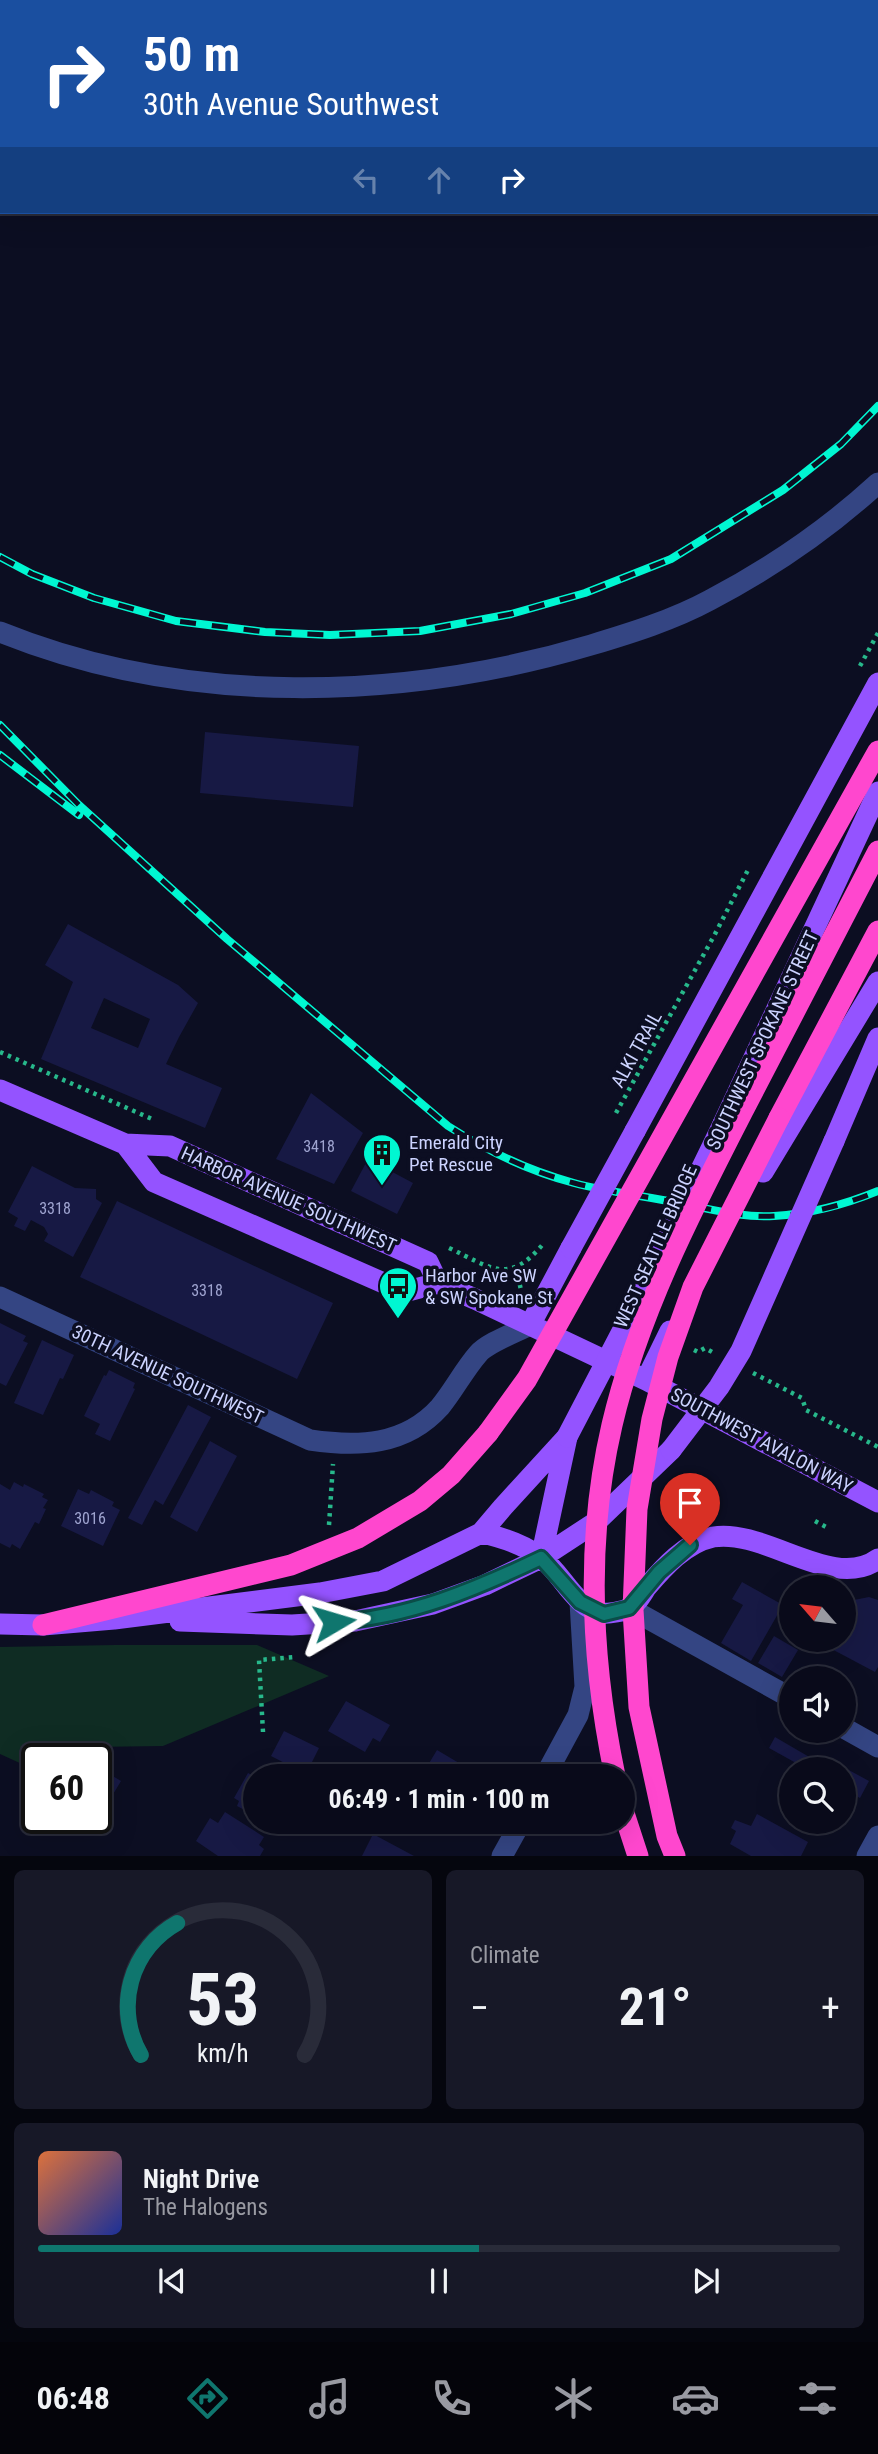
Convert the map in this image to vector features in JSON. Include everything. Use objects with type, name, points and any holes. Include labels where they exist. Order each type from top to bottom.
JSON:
[{"type":"highway","points":[[43,1625],[292,1565],[358,1538],[420,1501],[451,1475],[488,1433],[527,1379],[878,751]]},
{"type":"highway","name":"WEST SEATTLE BRIDGE","points":[[612,1764],[603,1719],[595,1643],[594,1570],[600,1499],[612,1425],[640,1328],[680,1237],[878,851]]},
{"type":"highway","points":[[675,1856],[667,1836],[639,1707],[633,1610],[637,1509],[652,1419],[668,1357],[693,1287],[878,931]]},
{"type":"highway","points":[[631,1834],[638,1856]]},
{"type":"main road","points":[[530,1325],[878,683]]},
{"type":"main road","name":"SOUTHWEST SPOKANE STREET","points":[[568,1437],[723,1124],[878,792]]},
{"type":"main road","points":[[646,1380],[688,1295],[878,982]]},
{"type":"main road","points":[[114,1619],[292,1625],[355,1621],[433,1604],[485,1585],[541,1558],[596,1522],[671,1450],[719,1387],[741,1350],[878,1038]]},
{"type":"main road","name":"HARBOR AVENUE SOUTHWEST","points":[[0,1090],[125,1144],[170,1146],[428,1262],[438,1283]]},
{"type":"main road","name":"HARBOR AVENUE SOUTHWEST","points":[[125,1144],[154,1182],[404,1292],[438,1283],[646,1380]]},
{"type":"main road","name":"SOUTHWEST AVALON WAY","points":[[646,1380],[878,1502]]},
{"type":"main road","points":[[541,1558],[568,1437]]},
{"type":"main road","points":[[0,1624],[43,1625],[114,1619],[320,1593],[383,1581],[481,1533],[568,1437]]},
{"type":"main road","points":[[481,1533],[507,1540],[541,1558],[580,1602],[604,1614],[629,1608],[659,1572],[690,1545],[714,1537],[742,1538],[829,1566],[848,1569],[863,1567],[878,1559]]},
{"type":"street","points":[[0,632],[95,663],[178,680],[259,686],[350,687],[454,676],[547,658],[637,632],[709,601],[781,557],[856,503],[878,483]]},
{"type":"street","name":"30TH AVENUE SOUTHWEST","points":[[0,1297],[336,1453]]},
{"type":"street","points":[[336,1453],[415,1429],[439,1408],[480,1352],[530,1325]]},
{"type":"street","points":[[552,1764],[578,1716],[585,1687],[580,1602]]},
{"type":"street","points":[[629,1608],[779,1691]]},
{"type":"street","points":[[856,1735],[878,1747]]},
{"type":"street","points":[[502,1856],[514,1834]]},
{"type":"street","points":[[867,1856],[878,1836]]},
{"type":"path","name":"ALKI TRAIL","points":[[610,1124],[749,868]]},
{"type":"path","points":[[516,1268],[520,1282]]},
{"type":"path","points":[[698,1352],[705,1348],[725,1359]]},
{"type":"path","points":[[746,1369],[802,1398],[806,1410],[878,1447]]},
{"type":"path","points":[[329,1533],[336,1453]]},
{"type":"path","points":[[815,1521],[828,1528]]},
{"type":"path","points":[[263,1732],[259,1660],[295,1657]]},
{"type":"green space","points":[[257,1645],[329,1676],[163,1746],[21,1743],[21,1764],[0,1754],[0,1647]]},
{"type":"building","points":[[205,732],[359,746],[353,807],[200,793]]},
{"type":"building","points":[[68,924],[178,985],[198,1003],[166,1064],[222,1088],[205,1128],[41,1059],[73,982],[45,965]],"holes":[[[104,998],[150,1019],[138,1048],[91,1028]]]},
{"type":"building","points":[[311,1093],[363,1133],[334,1184],[276,1159]]},
{"type":"building","name":"Emerald City Pet Rescue","points":[[368,1159],[413,1183],[397,1214],[351,1191]]},
{"type":"building","points":[[32,1166],[75,1188],[96,1189],[96,1199],[102,1203],[73,1257],[44,1241],[48,1234],[44,1227],[31,1220],[25,1231],[14,1226],[18,1218],[8,1212]]},
{"type":"building","points":[[117,1201],[333,1303],[297,1379],[80,1277]]},
{"type":"building","points":[[0,1323],[26,1336],[23,1341],[28,1343],[6,1386],[0,1383]]},
{"type":"building","points":[[42,1340],[74,1355],[43,1415],[14,1403]]},
{"type":"building","points":[[109,1370],[135,1383],[135,1389],[110,1441],[95,1434],[100,1424],[84,1416]]},
{"type":"building","points":[[188,1405],[211,1417],[163,1505],[155,1500],[142,1525],[128,1518]]},
{"type":"building","points":[[210,1441],[237,1456],[197,1532],[170,1517]]},
{"type":"building","points":[[14,1482],[44,1494],[42,1497],[48,1500],[39,1524],[35,1522],[20,1549],[12,1544],[10,1548],[0,1543],[0,1484],[10,1490]]},
{"type":"building","points":[[78,1489],[89,1494],[91,1490],[114,1502],[112,1506],[120,1510],[103,1546],[61,1526]]},
{"type":"building","points":[[742,1582],[779,1603],[779,1612],[751,1661],[721,1643],[743,1605],[732,1599]]},
{"type":"building","points":[[869,1597],[878,1600],[878,1667],[875,1672],[837,1652],[856,1652],[856,1600]]},
{"type":"building","points":[[774,1636],[779,1639],[779,1652],[797,1652],[789,1666],[779,1666],[779,1675],[758,1663]]},
{"type":"building","points":[[346,1701],[390,1725],[380,1742],[373,1738],[365,1752],[328,1731]]},
{"type":"building","points":[[284,1731],[319,1748],[311,1764],[287,1764],[271,1756]]},
{"type":"building","points":[[775,1737],[779,1743],[785,1743],[809,1757],[785,1757],[769,1748]]},
{"type":"building","points":[[437,1750],[461,1764],[429,1764]]},
{"type":"building","points":[[856,1774],[869,1781],[860,1798],[856,1796]]},
{"type":"building","points":[[112,1776],[121,1781],[112,1796]]},
{"type":"building","points":[[243,1782],[243,1809],[237,1806],[239,1801],[234,1798]]},
{"type":"building","points":[[225,1812],[243,1824],[243,1834],[259,1834],[264,1837],[259,1845],[264,1849],[260,1856],[218,1856],[196,1841],[210,1818],[218,1823]]},
{"type":"building","points":[[757,1814],[779,1826],[779,1834],[793,1834],[808,1842],[801,1856],[751,1856],[730,1844],[736,1831],[731,1828],[735,1820],[751,1826]]},
{"type":"building","points":[[373,1834],[414,1856],[362,1856]]},
{"type":"railway","points":[[0,557],[32,574],[94,598],[176,621],[265,632],[330,635],[420,631],[511,614],[585,593],[671,559],[783,490],[841,444],[878,406]]},
{"type":"railway","points":[[0,725],[79,805],[227,939],[448,1126],[478,1144],[525,1166],[574,1183],[738,1214],[774,1216],[814,1211],[878,1191]]},
{"type":"railway","points":[[0,755],[79,815]]},
{"type":"place","name":"Emerald City Pet Rescue","points":[[382,1187]]},
{"type":"place","name":"Harbor Ave SW & SW Spokane St","points":[[398,1320]]},
{"type":"route","points":[[334,1622],[355,1621],[433,1604],[485,1585],[541,1558],[580,1602],[604,1614],[629,1608],[659,1572],[690,1545]]}]
